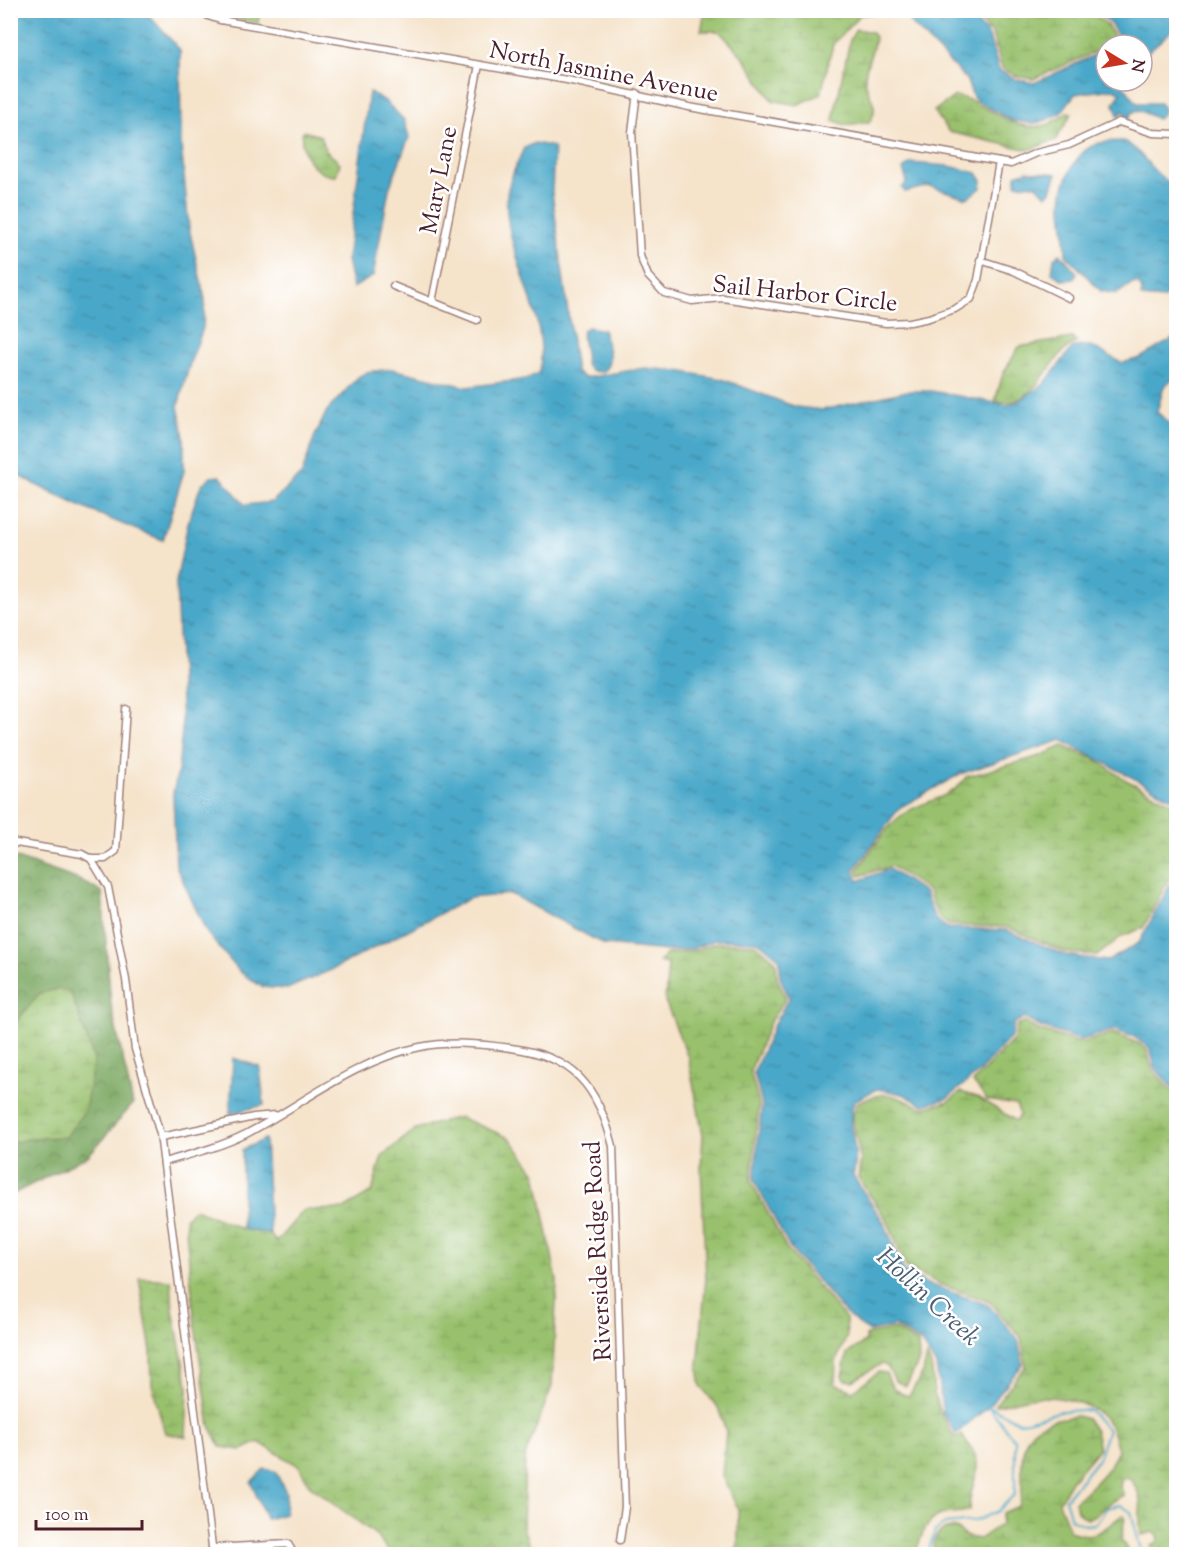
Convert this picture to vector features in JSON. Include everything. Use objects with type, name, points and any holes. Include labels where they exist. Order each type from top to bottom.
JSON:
[{"type":"street","name":"North Jasmine Avenue","points":[[204,10],[220,20],[479,64],[636,93],[740,117],[999,162],[1016,163],[1036,153],[1069,145],[1119,122],[1153,132],[1176,134]]},
{"type":"street","name":"Mary Lane","points":[[432,302],[479,64]]},
{"type":"street","name":"Sail Harbor Circle","points":[[636,93],[632,132],[640,256],[648,276],[664,294],[692,301],[723,298],[872,322],[910,322],[955,309],[970,299],[978,280],[999,162]]},
{"type":"street","points":[[980,260],[1014,271],[1069,298]]},
{"type":"street","points":[[393,286],[477,320]]},
{"type":"street","points":[[10,842],[63,849],[91,859],[105,859],[116,851],[126,709]]},
{"type":"street","points":[[91,859],[108,887],[126,980],[135,1049],[161,1137],[212,1551],[288,1544],[294,1554]]},
{"type":"street","name":"Riverside Ridge Road","points":[[164,1162],[212,1149],[279,1115],[339,1079],[378,1060],[420,1047],[464,1042],[540,1053],[571,1071],[594,1093],[605,1115],[613,1146],[626,1507],[620,1540]]},
{"type":"street","name":"Riverside Ridge Road","points":[[161,1137],[254,1116],[279,1115]]},
{"type":"green space","points":[[211,11],[260,11],[258,23],[219,16]]},
{"type":"green space","points":[[705,11],[895,11],[860,15],[833,44],[821,94],[797,105],[772,100],[744,58],[719,31],[701,31]]},
{"type":"green space","points":[[970,11],[1089,11],[1106,24],[1113,33],[1094,33],[1094,52],[1033,79],[1016,76],[1002,68],[992,33]]},
{"type":"green space","points":[[856,29],[871,32],[875,37],[865,78],[874,111],[869,122],[845,125],[833,120],[850,40]]},
{"type":"green space","points":[[955,96],[969,100],[1023,126],[1037,127],[1052,123],[1067,112],[1072,113],[1056,140],[1029,150],[949,132],[934,111]]},
{"type":"green space","points":[[303,131],[321,136],[326,151],[340,163],[336,176],[321,172],[309,161],[303,146]]},
{"type":"green space","points":[[1072,338],[1077,342],[1058,357],[1032,390],[1022,398],[1009,402],[995,401],[1003,374],[1019,347]]},
{"type":"green space","points":[[1063,746],[1093,758],[1126,780],[1176,805],[1176,865],[1143,928],[1122,936],[1097,956],[1065,952],[1007,927],[949,925],[938,917],[928,891],[891,866],[859,876],[857,870],[884,833],[902,815],[953,791],[966,777],[1040,756]]},
{"type":"green space","points":[[11,856],[79,880],[102,892],[111,1006],[133,1104],[88,1156],[11,1195],[11,1143],[32,1138],[66,1137],[94,1059],[70,991],[40,993],[11,1027]]},
{"type":"green space","points":[[716,943],[756,944],[776,961],[777,978],[786,998],[771,1020],[750,1071],[759,1104],[751,1181],[787,1249],[846,1319],[847,1336],[836,1361],[835,1384],[853,1391],[879,1372],[886,1373],[894,1389],[909,1396],[923,1373],[927,1356],[932,1369],[934,1393],[942,1416],[954,1437],[961,1435],[975,1455],[977,1471],[969,1510],[935,1518],[921,1537],[916,1554],[727,1554],[738,1547],[738,1509],[722,1476],[726,1432],[719,1409],[701,1386],[698,1367],[706,1278],[701,1168],[703,1135],[688,1057],[665,1001],[668,964],[659,962],[667,954],[692,951]]},
{"type":"green space","points":[[59,989],[70,991],[94,1059],[85,1110],[66,1137],[32,1138],[11,1143],[11,1028],[40,993]]},
{"type":"green space","points":[[1024,1022],[1038,1030],[1081,1043],[1113,1033],[1140,1044],[1147,1050],[1152,1069],[1176,1096],[1176,1554],[1151,1552],[1151,1545],[1158,1542],[1159,1537],[1154,1532],[1141,1535],[1140,1500],[1130,1479],[1122,1478],[1120,1486],[1124,1495],[1092,1517],[1087,1519],[1077,1511],[1075,1502],[1104,1473],[1118,1450],[1106,1420],[1091,1408],[1060,1398],[1035,1397],[995,1405],[1026,1366],[1021,1337],[990,1302],[942,1285],[906,1267],[888,1222],[858,1177],[861,1160],[852,1118],[857,1103],[868,1098],[884,1094],[891,1095],[923,1108],[947,1102],[961,1092],[977,1097],[1016,1121],[1020,1115],[1016,1105],[987,1100],[973,1082],[1015,1038],[1017,1025]]},
{"type":"green space","points":[[459,1117],[510,1138],[536,1173],[557,1281],[552,1386],[525,1456],[523,1527],[532,1554],[391,1554],[376,1535],[309,1485],[299,1466],[258,1442],[242,1450],[221,1447],[210,1426],[195,1326],[185,1218],[195,1209],[242,1229],[270,1234],[276,1242],[304,1210],[344,1209],[372,1192],[382,1156],[416,1129]]},
{"type":"green space","points":[[139,1278],[171,1280],[173,1310],[188,1388],[186,1437],[165,1433],[152,1385],[151,1351]]},
{"type":"green space","points":[[895,1329],[918,1343],[919,1361],[906,1386],[895,1381],[887,1366],[881,1364],[853,1381],[845,1380],[842,1376],[847,1354],[866,1341],[866,1335]]},
{"type":"green space","points":[[1077,1416],[1087,1419],[1095,1431],[1099,1448],[1071,1481],[1059,1502],[1070,1531],[1078,1534],[1092,1534],[1104,1529],[1122,1515],[1125,1517],[1121,1540],[1130,1554],[934,1554],[935,1538],[945,1529],[956,1528],[965,1536],[979,1539],[1001,1524],[1002,1513],[1019,1506],[1024,1447],[1033,1430],[1050,1421]]},
{"type":"water","points":[[11,10],[145,11],[180,50],[181,144],[189,228],[205,299],[203,328],[178,406],[184,437],[184,471],[163,540],[85,508],[11,471]]},
{"type":"water","points":[[899,11],[965,11],[988,34],[999,70],[1015,79],[1034,83],[1094,56],[1094,92],[1075,94],[1060,114],[1034,124],[1011,120],[974,99],[966,79]]},
{"type":"water","points":[[1094,11],[1176,11],[1176,27],[1154,46],[1154,33],[1117,33],[1109,22]]},
{"type":"water","points":[[369,92],[384,100],[404,120],[409,137],[389,189],[373,276],[353,288],[347,260]]},
{"type":"water","points":[[1120,93],[1129,93],[1137,103],[1160,103],[1164,109],[1158,119],[1139,110],[1131,113],[1129,119],[1124,118],[1126,113],[1122,111],[1119,118],[1114,104]]},
{"type":"water","points":[[1124,141],[1132,146],[1155,171],[1176,185],[1176,286],[1163,299],[1141,297],[1142,290],[1138,283],[1131,284],[1117,294],[1101,291],[1066,255],[1062,199],[1071,169],[1083,152],[1091,147],[1103,142]]},
{"type":"water","points":[[535,143],[554,147],[552,192],[576,372],[585,378],[645,368],[678,371],[722,379],[796,407],[823,410],[907,391],[931,391],[1007,405],[1019,401],[1044,384],[1073,347],[1091,346],[1122,363],[1140,358],[1176,337],[1176,377],[1164,386],[1157,412],[1176,429],[1176,799],[1062,740],[960,774],[899,808],[854,870],[858,881],[889,869],[925,893],[935,919],[948,928],[1006,930],[1065,955],[1108,961],[1139,943],[1176,873],[1176,1092],[1155,1068],[1150,1048],[1134,1037],[1114,1030],[1081,1040],[1040,1027],[1024,1018],[1014,1023],[1012,1036],[978,1073],[946,1099],[923,1105],[903,1094],[877,1089],[854,1101],[851,1112],[856,1156],[853,1176],[885,1224],[903,1270],[925,1283],[988,1305],[1018,1339],[1023,1364],[988,1407],[956,1434],[943,1414],[936,1365],[921,1342],[895,1326],[869,1332],[846,1314],[790,1248],[754,1180],[762,1104],[754,1072],[775,1022],[789,998],[780,977],[780,959],[758,941],[715,940],[691,949],[667,951],[605,945],[511,894],[470,898],[331,970],[287,989],[262,987],[240,972],[207,933],[176,866],[173,794],[182,730],[176,582],[188,523],[201,485],[211,477],[220,476],[245,505],[272,502],[302,474],[314,438],[327,411],[358,377],[367,372],[392,369],[467,387],[526,379],[539,373],[541,352],[539,330],[507,217],[507,196],[511,178],[524,148]]},
{"type":"water","points":[[911,163],[949,166],[977,173],[982,181],[981,188],[967,198],[929,186],[905,192],[902,188],[907,182],[903,169]]},
{"type":"water","points":[[1027,171],[1057,174],[1050,193],[1046,195],[1037,185],[1016,184],[1016,175]]},
{"type":"water","points":[[1060,253],[1077,273],[1074,279],[1063,280],[1052,273],[1054,258]]},
{"type":"water","points":[[588,327],[603,330],[608,347],[609,363],[603,372],[591,371],[585,364],[586,355],[582,334],[583,330]]},
{"type":"water","points":[[233,1058],[260,1067],[264,1105],[230,1114]]},
{"type":"water","points":[[265,1139],[270,1234],[242,1229],[242,1150]]},
{"type":"water","points":[[264,1469],[275,1471],[286,1492],[285,1514],[266,1519],[251,1482]]},
{"type":"waterway","name":"Hollin Creek","points":[[927,1554],[935,1531],[945,1524],[975,1521],[998,1511],[1015,1494],[1015,1441],[987,1404]]},
{"type":"waterway","points":[[991,1407],[1020,1423],[1062,1411],[1089,1410],[1108,1430],[1098,1459],[1065,1499],[1071,1519],[1085,1525],[1095,1524],[1107,1508],[1120,1505],[1131,1512],[1142,1554]]}]
